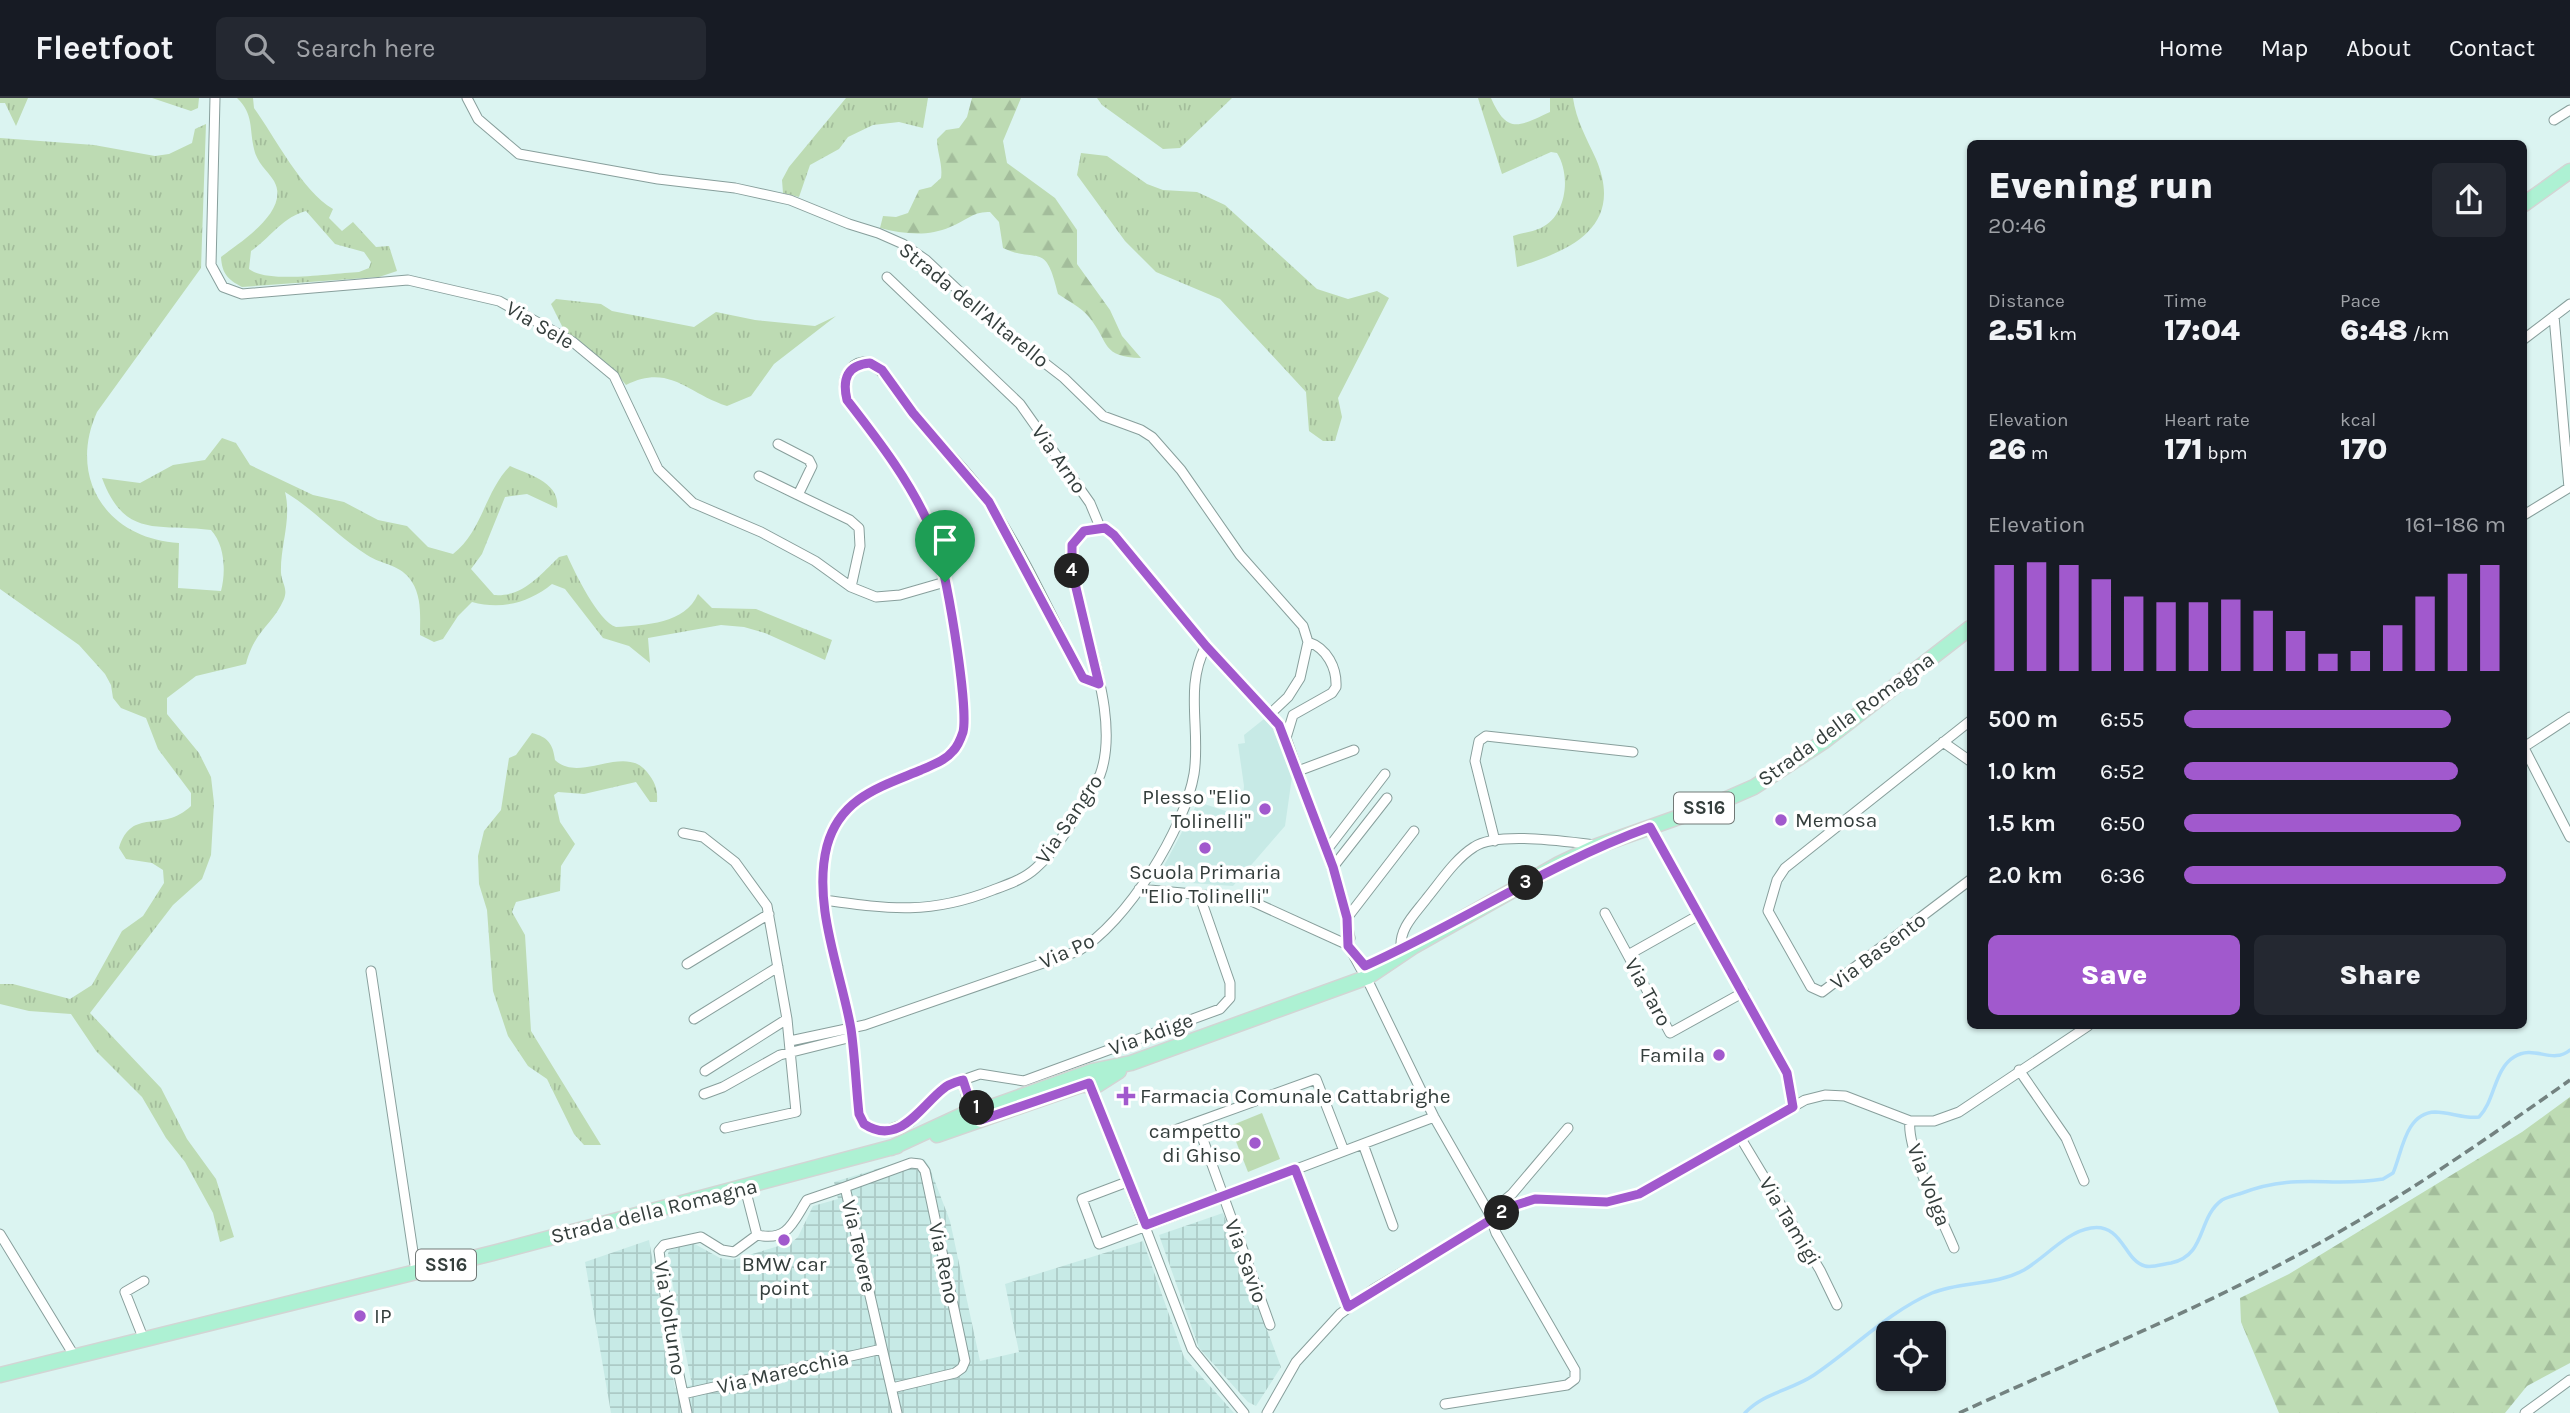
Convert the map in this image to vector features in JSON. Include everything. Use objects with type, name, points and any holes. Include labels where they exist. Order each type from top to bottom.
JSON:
[{"type":"main road","points":[[2527,202],[2570,172]]},
{"type":"main road","name":"Strada della Romagna","points":[[0,1375],[745,1188],[891,1148],[975,1115],[1094,1079],[1319,993],[1597,846],[1723,801],[1787,766],[1967,630]]},
{"type":"street","name":"Via Sele","points":[[215,98],[211,265],[223,286],[242,294],[408,280],[499,301],[573,342],[614,376],[658,469],[693,503],[761,532],[815,561],[851,587],[876,597],[900,595],[945,582]]},
{"type":"street","name":"Strada dell'Altarello","points":[[467,98],[478,119],[519,154],[658,179],[760,192],[790,200],[903,244],[953,283],[992,323],[1064,378],[1102,416],[1141,430],[1152,437],[1181,470],[1240,555],[1295,616],[1308,642],[1322,649],[1332,665],[1336,687],[1332,693],[1293,715],[1286,738]]},
{"type":"street","points":[[2554,120],[2570,110]]},
{"type":"street","name":"Via Arno","points":[[887,277],[1020,404],[1090,503],[1100,527],[1114,535],[1206,646],[1270,714],[1286,738],[1333,867],[1347,918],[1349,948]]},
{"type":"street","points":[[2527,337],[2570,304]]},
{"type":"street","points":[[2527,514],[2570,487],[2554,316]]},
{"type":"street","points":[[975,1115],[963,1080],[946,1086],[910,1122],[885,1131],[872,1129],[864,1124],[859,1114],[851,1032],[824,900],[823,870],[828,846],[837,823],[850,804],[867,792],[937,763],[953,751],[963,733],[964,707],[942,559],[926,521],[888,456],[847,400],[844,385],[847,373],[857,364],[870,363],[882,370],[913,413],[974,481],[1007,531],[1083,678],[1099,684]]},
{"type":"street","points":[[778,444],[808,460],[812,466],[798,495]]},
{"type":"street","points":[[759,476],[850,520],[859,528],[860,546],[851,587]]},
{"type":"street","name":"Via Sangro","points":[[824,900],[897,910],[934,907],[971,899],[1024,878],[1051,852],[1100,775],[1106,743],[1099,684],[1071,554],[1072,545],[1084,531],[1100,527]]},
{"type":"street","points":[[1270,714],[1288,697],[1300,678],[1308,642]]},
{"type":"street","name":"Via Po","points":[[704,1094],[723,1087],[790,1046],[851,1032],[1078,951],[1098,940],[1139,889],[1180,818],[1194,773],[1195,672],[1206,646]]},
{"type":"street","points":[[2527,745],[2570,717]]},
{"type":"street","points":[[1967,723],[1943,742],[1967,759]]},
{"type":"street","points":[[1495,841],[1475,761],[1479,741],[1486,736],[1633,752]]},
{"type":"street","name":"Via Basento","points":[[1943,742],[1786,868],[1777,880],[1769,902],[1771,920],[1811,987],[1822,992],[1967,882]]},
{"type":"street","points":[[1298,771],[1354,750]]},
{"type":"street","points":[[2527,753],[2570,837]]},
{"type":"street","points":[[1326,850],[1385,774]]},
{"type":"street","points":[[1333,867],[1387,797]]},
{"type":"street","points":[[1650,827],[1744,992],[1792,1086],[1805,1100]]},
{"type":"street","points":[[1347,918],[1414,831]]},
{"type":"street","points":[[683,833],[703,837],[735,862],[767,906],[787,1019],[796,1112],[724,1128]]},
{"type":"street","points":[[1407,947],[1404,927],[1462,855],[1476,845],[1495,841],[1561,841],[1597,846]]},
{"type":"street","points":[[1139,889],[1247,900],[1349,948],[1365,971],[1434,1117],[1575,1370],[1575,1379],[1567,1385],[1445,1404]]},
{"type":"street","name":"Via Adige","points":[[963,1080],[980,1074],[1024,1081],[1220,1009],[1230,998],[1230,983],[1199,894]]},
{"type":"street","name":"Via Taro","points":[[1605,913],[1670,1033],[1744,992]]},
{"type":"street","points":[[687,964],[769,914]]},
{"type":"street","points":[[1628,955],[1699,915]]},
{"type":"street","points":[[694,1019],[778,967]]},
{"type":"street","points":[[371,971],[416,1272]]},
{"type":"street","points":[[705,1071],[787,1019]]},
{"type":"street","points":[[1266,1413],[1296,1362],[1348,1307],[1490,1216],[1535,1199],[1623,1200],[1639,1194],[1805,1100],[1825,1095],[1845,1096],[1910,1121],[1934,1121],[1959,1112],[2083,1029]]},
{"type":"street","points":[[2019,1070],[2066,1138],[2084,1181]]},
{"type":"street","points":[[1094,1079],[1100,1110],[1192,1349],[1244,1413]]},
{"type":"street","points":[[1164,1134],[1316,1079],[1344,1151]]},
{"type":"street","points":[[1792,1086],[1793,1107]]},
{"type":"street","points":[[1127,1182],[1082,1199],[1099,1244],[1434,1117]]},
{"type":"street","name":"Via Volga","points":[[1910,1121],[1908,1131],[1916,1156],[1954,1248]]},
{"type":"street","name":"Via Savio","points":[[1197,1123],[1270,1325]]},
{"type":"street","points":[[1490,1216],[1568,1128]]},
{"type":"street","name":"Via Tamigi","points":[[1740,1138],[1820,1270],[1837,1305]]},
{"type":"street","points":[[1363,1144],[1393,1226]]},
{"type":"street","name":"Via Reno","points":[[845,1187],[911,1163],[920,1164],[925,1171],[965,1361],[962,1368],[955,1373],[892,1388]]},
{"type":"street","points":[[1295,1169],[1348,1307]]},
{"type":"street","name":"Via Tevere","points":[[757,1235],[778,1237],[788,1232],[807,1200],[845,1187],[892,1388],[894,1412]]},
{"type":"street","points":[[745,1188],[757,1235]]},
{"type":"street","points":[[0,1234],[75,1357]]},
{"type":"street","name":"Via Volturno","points":[[687,1413],[670,1332],[659,1251],[664,1245],[701,1237],[722,1250],[734,1252],[757,1235]]},
{"type":"street","points":[[144,1281],[125,1292],[144,1340]]},
{"type":"street","name":"Via Marecchia","points":[[683,1394],[882,1349]]},
{"type":"street","points":[[2525,1413],[2570,1380]]},
{"type":"shaded area","name":"Plesso \"Elio Tolinelli\"","points":[[1264,719],[1281,736],[1293,770],[1285,826],[1233,886],[1162,881],[1159,875],[1198,802],[1241,816],[1244,786],[1238,744],[1245,743],[1244,735]]},
{"type":"shaded area","points":[[913,1158],[924,1159],[929,1166],[950,1221],[980,1361],[1019,1352],[1005,1284],[1143,1241],[1184,1357],[1234,1413],[611,1413],[585,1262],[649,1240],[675,1388],[692,1385],[676,1306],[668,1253],[670,1250],[693,1243],[720,1258],[732,1260],[792,1242],[798,1237],[813,1206],[838,1199],[834,1182]]},
{"type":"shaded area","points":[[1223,1213],[1281,1367],[1256,1406],[1248,1402],[1199,1348],[1159,1235]]},
{"type":"green space","points":[[0,98],[28,98],[16,126],[5,103],[0,103]]},
{"type":"green space","points":[[152,98],[199,98],[198,108],[191,111]]},
{"type":"green space","points":[[237,98],[253,98],[254,108],[300,177],[333,209],[329,218],[342,231],[353,222],[376,247],[389,246],[397,271],[379,277],[242,287],[229,278],[224,271],[221,257],[261,225],[276,203],[277,192],[274,181],[255,154],[249,116]],"holes":[[[306,211],[335,244],[364,252],[371,262],[369,268],[359,272],[285,277],[249,269],[251,251],[284,223]]]},
{"type":"green space","points":[[846,98],[928,98],[923,128],[899,122],[873,125],[848,137],[839,149],[810,165],[799,197],[783,193],[782,180],[789,167]]},
{"type":"green space","points":[[972,98],[1021,98],[1003,141],[1007,163],[1055,198],[1077,230],[1077,264],[1110,310],[1122,336],[1141,358],[1119,355],[1108,347],[1086,313],[1058,294],[1049,266],[1044,260],[1003,248],[999,222],[990,212],[974,215],[933,232],[906,233],[880,228],[883,216],[896,217],[908,213],[919,190],[931,187],[941,178],[937,139],[946,130],[959,128],[967,117]]},
{"type":"green space","points":[[1097,98],[1232,98],[1180,148],[1163,149],[1102,105]]},
{"type":"green space","points":[[1478,98],[1491,98],[1502,117],[1508,122],[1521,124],[1550,112],[1550,98],[1573,98],[1579,122],[1596,159],[1603,183],[1603,202],[1598,219],[1573,244],[1517,267],[1513,236],[1541,228],[1550,222],[1561,205],[1564,172],[1557,153],[1551,152],[1502,174]]},
{"type":"green space","points":[[206,124],[201,268],[97,412],[89,437],[87,460],[91,482],[100,501],[114,517],[132,530],[154,539],[179,543],[178,588],[221,591],[223,559],[216,536],[211,530],[160,527],[133,520],[121,511],[111,498],[102,478],[140,483],[173,465],[205,460],[222,438],[236,443],[250,465],[313,495],[344,502],[378,520],[407,526],[428,547],[453,554],[471,534],[495,487],[510,466],[549,486],[557,499],[557,508],[527,494],[505,497],[482,554],[471,569],[494,595],[514,593],[522,589],[559,557],[567,555],[595,606],[609,623],[616,627],[652,624],[674,617],[684,612],[698,594],[712,608],[756,609],[832,640],[825,660],[765,633],[744,627],[721,625],[648,638],[650,663],[629,646],[603,638],[565,589],[552,584],[534,596],[514,603],[494,605],[472,602],[458,616],[443,639],[434,642],[420,635],[419,601],[408,576],[356,548],[285,492],[287,522],[281,573],[285,592],[280,608],[254,643],[246,664],[196,676],[167,698],[167,714],[199,753],[211,777],[214,803],[211,855],[202,879],[173,905],[90,1013],[161,1088],[187,1139],[216,1179],[234,1237],[220,1242],[213,1213],[185,1162],[166,1138],[142,1097],[96,1051],[71,1014],[29,1011],[0,1004],[0,984],[13,984],[70,999],[92,985],[122,931],[143,916],[164,883],[163,870],[152,863],[126,859],[119,848],[125,835],[140,824],[180,814],[191,806],[191,793],[158,749],[146,718],[121,708],[113,698],[111,685],[105,674],[79,645],[0,589],[0,138],[94,145],[155,156],[169,154],[192,143],[195,129]]},
{"type":"green space","points":[[1081,153],[1107,156],[1147,184],[1163,190],[1197,192],[1225,205],[1317,289],[1348,299],[1377,291],[1389,298],[1338,398],[1342,417],[1335,441],[1323,441],[1309,431],[1306,392],[1220,299],[1156,272],[1125,241],[1077,175]]},
{"type":"green space","points":[[556,299],[601,304],[612,311],[694,327],[716,312],[755,320],[815,326],[836,316],[774,364],[751,396],[727,406],[667,379],[641,379],[626,385],[613,369],[564,330],[551,304]]},
{"type":"green space","points":[[532,733],[549,742],[555,760],[565,766],[577,768],[626,761],[637,764],[647,772],[656,789],[657,802],[650,802],[636,782],[584,794],[558,792],[554,795],[560,822],[575,844],[561,866],[560,891],[516,902],[512,912],[525,935],[531,1031],[601,1145],[584,1145],[574,1134],[547,1079],[528,1066],[508,1036],[493,991],[487,910],[479,884],[478,856],[484,831],[501,810],[509,758],[516,755]]},
{"type":"green space","points":[[2570,1097],[2570,1363],[2527,1386],[2505,1413],[2279,1413],[2241,1322],[2240,1298],[2289,1274],[2522,1132]]},
{"type":"green space","name":"campetto di Ghiso","points":[[1262,1113],[1280,1159],[1248,1172],[1230,1126]]},
{"type":"waterway","points":[[1745,1413],[1769,1396],[1814,1375],[1886,1320],[1916,1301],[1943,1289],[2013,1275],[2082,1230],[2102,1228],[2110,1231],[2138,1263],[2158,1266],[2183,1259],[2191,1252],[2214,1208],[2227,1198],[2280,1183],[2383,1179],[2393,1173],[2406,1135],[2417,1119],[2435,1112],[2479,1117],[2507,1062],[2521,1054],[2556,1056],[2570,1050]]},
{"type":"railway","points":[[1959,1413],[2151,1327],[2293,1257],[2427,1178],[2570,1080]]},
{"type":"place","name":"Plesso \"Elio Tolinelli\"","points":[[1265,809]]},
{"type":"place","name":"Memosa","points":[[1781,820]]},
{"type":"place","name":"Scuola Primaria \"Elio Tolinelli\"","points":[[1205,848]]},
{"type":"place","name":"Famila","points":[[1719,1055]]},
{"type":"place","name":"Farmacia Comunale Cattabrighe","points":[[1126,1096]]},
{"type":"place","name":"campetto di Ghiso","points":[[1255,1143]]},
{"type":"place","name":"BMW car point","points":[[784,1240]]},
{"type":"place","name":"IP","points":[[360,1316]]},
{"type":"route","points":[[870,363],[882,370],[913,413],[974,481],[1007,531],[1083,678],[1090,683],[1099,684],[1072,571],[1072,545],[1084,531],[1105,528],[1110,530],[1206,646],[1270,714],[1286,738],[1333,867],[1347,918],[1350,938],[1348,946],[1365,966],[1401,949],[1414,946],[1559,864],[1597,846],[1650,827],[1787,1073],[1792,1086],[1793,1107],[1639,1194],[1623,1200],[1607,1202],[1535,1199],[1513,1206],[1348,1307],[1295,1169],[1146,1225],[1089,1083],[981,1120],[982,1114],[968,1095],[963,1080],[946,1086],[923,1112],[910,1122],[885,1131],[872,1129],[864,1124],[859,1114],[852,1037],[824,900],[823,870],[837,823],[850,804],[867,792],[937,763],[953,751],[963,733],[964,707],[945,582],[942,559],[933,532],[907,485],[847,400],[844,385],[847,373],[857,364],[870,363]]}]
